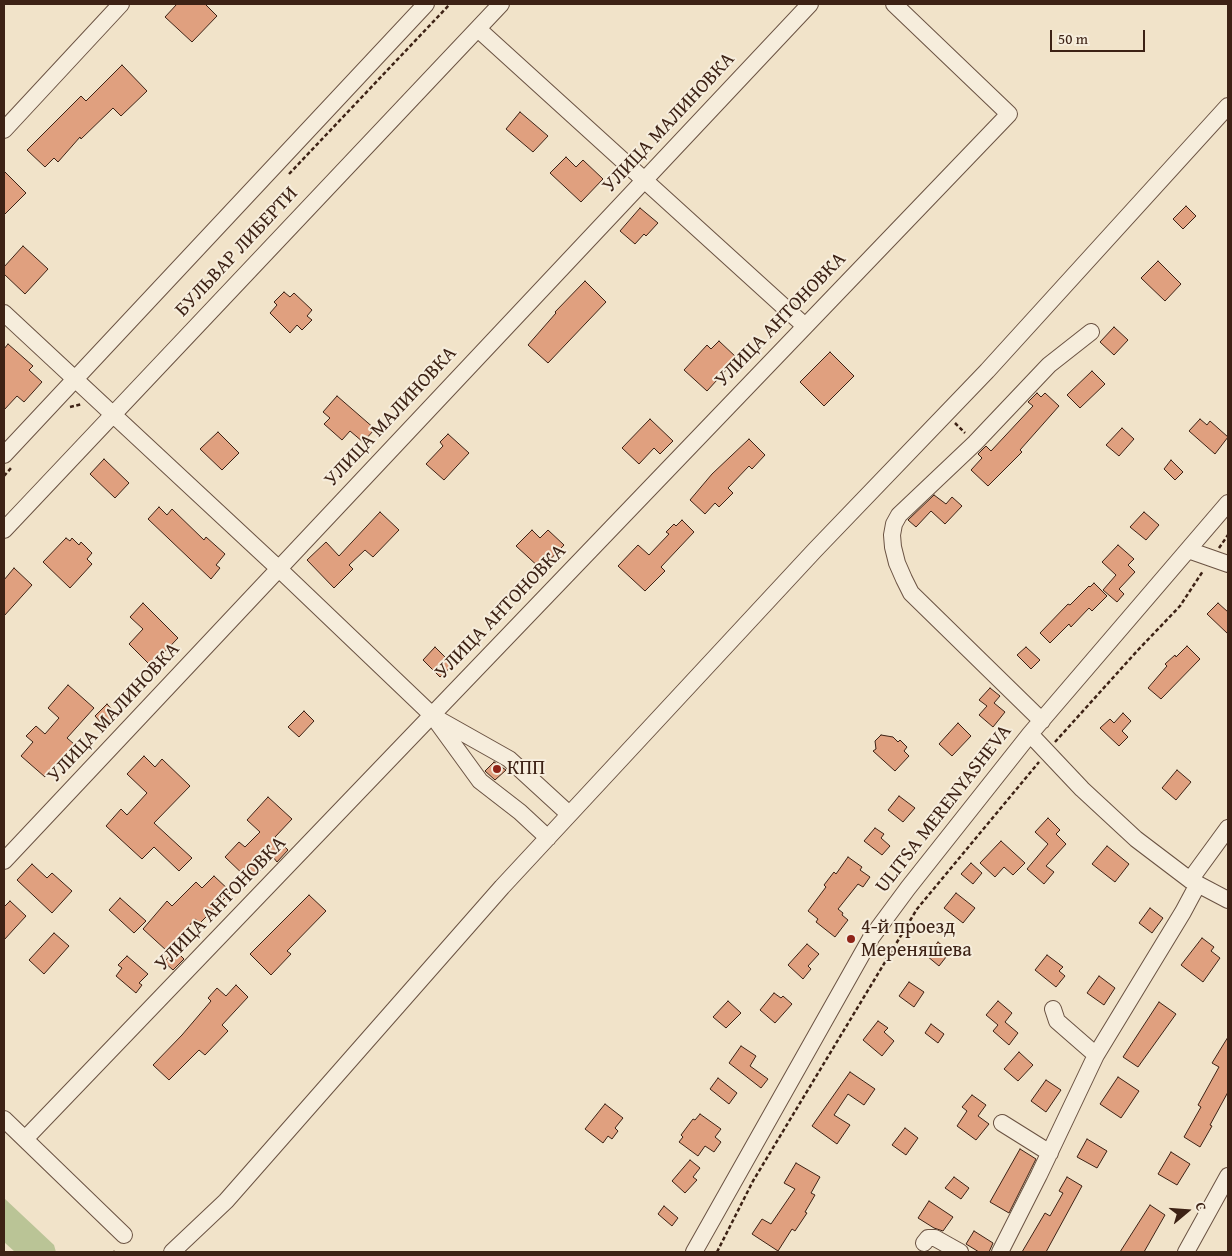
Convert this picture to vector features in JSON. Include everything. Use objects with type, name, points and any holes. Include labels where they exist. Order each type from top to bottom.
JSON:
[{"type":"street","points":[[4,130],[121,4]]},
{"type":"street","name":"БУЛЬВАР ЛИБЕРТИ","points":[[10,459],[75,379],[426,4]]},
{"type":"street","name":"БУЛЬВАР ЛИБЕРТИ","points":[[4,530],[502,4]]},
{"type":"street","name":"УЛИЦА МАЛИНОВКА","points":[[4,861],[810,4]]},
{"type":"street","name":"УЛИЦА АНТОНОВКА","points":[[25,1139],[1009,114],[894,4]]},
{"type":"street","points":[[478,29],[805,326]]},
{"type":"street","points":[[172,1252],[226,1201],[495,894],[815,550],[994,364],[1228,106]]},
{"type":"street","points":[[4,313],[278,568],[432,715],[480,781],[520,812],[548,838]]},
{"type":"street","points":[[1042,721],[911,593],[904,579],[892,535],[894,524],[899,515],[975,443],[1049,365],[1091,332]]},
{"type":"street","name":"ULITSA MERENYASHEVA","points":[[694,1252],[871,938],[908,888],[1030,734],[1228,503]]},
{"type":"street","points":[[1188,550],[1228,564]]},
{"type":"street","points":[[432,715],[508,759],[569,814]]},
{"type":"street","points":[[1030,734],[1082,789],[1136,839],[1194,882],[1228,900]]},
{"type":"street","points":[[1000,1252],[1050,1153],[1096,1055],[1183,912],[1194,882],[1228,828]]},
{"type":"street","points":[[1053,1009],[1057,1021],[1096,1055]]},
{"type":"street","points":[[4,1119],[124,1235]]},
{"type":"street","points":[[1002,1123],[1050,1153]]},
{"type":"street","points":[[1186,1252],[1228,1176]]},
{"type":"street","points":[[924,1243],[928,1238],[935,1238],[960,1252]]},
{"type":"path","points":[[286,177],[450,4]]},
{"type":"path","points":[[67,407],[98,401]]},
{"type":"path","points":[[946,413],[975,443]]},
{"type":"path","points":[[4,476],[10,459]]},
{"type":"path","points":[[717,1252],[753,1181],[917,909],[1047,752],[1180,606],[1228,535]]},
{"type":"green space","points":[[4,1198],[54,1245],[56,1252],[15,1252],[4,1242]]},
{"type":"building","points":[[177,4],[205,4],[217,16],[192,42],[165,17]]},
{"type":"building","points":[[122,65],[147,91],[121,116],[113,108],[81,139],[80,137],[58,162],[54,158],[45,167],[27,150],[81,96],[86,101]]},
{"type":"building","points":[[520,112],[548,136],[533,152],[506,129]]},
{"type":"building","points":[[566,157],[576,167],[583,160],[603,179],[581,202],[550,173]]},
{"type":"building","points":[[4,171],[26,193],[4,215]]},
{"type":"building","points":[[1186,206],[1196,216],[1183,229],[1173,219]]},
{"type":"building","points":[[640,208],[658,223],[646,236],[644,234],[635,244],[620,231]]},
{"type":"building","points":[[23,246],[48,269],[25,294],[4,274],[4,267]]},
{"type":"building","points":[[1158,261],[1181,284],[1165,301],[1141,278]]},
{"type":"building","points":[[585,281],[606,302],[548,363],[528,345],[555,312]]},
{"type":"building","points":[[284,292],[290,297],[294,293],[312,310],[307,316],[312,320],[302,330],[297,325],[290,333],[270,313],[277,305],[274,302]]},
{"type":"building","points":[[1114,327],[1128,340],[1114,355],[1100,342]]},
{"type":"building","points":[[719,341],[737,358],[707,391],[684,370],[707,345],[711,349]]},
{"type":"building","points":[[8,344],[33,366],[29,370],[42,382],[24,402],[17,396],[4,410],[4,349]]},
{"type":"building","points":[[830,352],[854,376],[824,406],[800,382]]},
{"type":"building","points":[[1092,371],[1105,384],[1080,408],[1067,395]]},
{"type":"building","points":[[1037,393],[1041,397],[1045,393],[1059,406],[1020,450],[1022,452],[988,486],[971,470],[982,458],[978,454],[986,446],[991,451],[1033,406],[1028,402]]},
{"type":"building","points":[[337,396],[375,429],[363,442],[350,431],[342,440],[324,424],[330,418],[323,412]]},
{"type":"building","points":[[650,419],[673,441],[660,454],[654,448],[639,464],[622,448]]},
{"type":"building","points":[[1200,419],[1207,425],[1210,421],[1228,437],[1215,454],[1189,431]]},
{"type":"building","points":[[1122,428],[1134,439],[1119,456],[1106,445]]},
{"type":"building","points":[[218,432],[239,453],[222,470],[200,449]]},
{"type":"building","points":[[448,434],[469,453],[444,480],[426,464],[443,446],[440,442]]},
{"type":"building","points":[[749,439],[765,455],[752,469],[749,466],[728,488],[733,493],[719,507],[715,503],[705,514],[690,500],[712,474]]},
{"type":"building","points":[[104,459],[129,483],[115,498],[90,474]]},
{"type":"building","points":[[1171,460],[1183,472],[1175,480],[1164,469]]},
{"type":"building","points":[[934,495],[946,504],[952,497],[962,506],[945,524],[931,511],[916,527],[908,520]]},
{"type":"building","points":[[159,507],[167,515],[172,509],[204,540],[206,537],[225,554],[216,565],[220,568],[211,579],[148,519]]},
{"type":"building","points":[[380,512],[399,530],[373,557],[365,550],[349,565],[353,569],[334,588],[307,560],[326,542],[339,556]]},
{"type":"building","points":[[1144,512],[1159,525],[1146,540],[1130,527]]},
{"type":"building","points":[[682,520],[694,532],[661,567],[665,571],[645,591],[618,566],[638,545],[649,555],[669,534],[666,532],[674,524],[676,526]]},
{"type":"building","points":[[532,530],[540,538],[548,530],[564,545],[541,569],[516,546]]},
{"type":"building","points":[[66,538],[70,541],[72,538],[79,545],[81,542],[92,553],[87,559],[92,564],[70,588],[43,562]]},
{"type":"building","points":[[1118,545],[1134,559],[1128,565],[1135,572],[1119,589],[1124,594],[1117,602],[1103,590],[1116,575],[1102,562]]},
{"type":"building","points":[[14,568],[32,585],[4,616],[4,580]]},
{"type":"building","points":[[1094,583],[1107,596],[1092,611],[1089,608],[1071,627],[1069,624],[1050,643],[1040,633],[1068,604],[1070,605]]},
{"type":"building","points":[[143,603],[178,638],[151,666],[129,644],[143,629],[130,617]]},
{"type":"building","points":[[1218,603],[1228,612],[1228,634],[1207,614]]},
{"type":"building","points":[[1187,646],[1200,659],[1161,699],[1148,688],[1167,666],[1165,664],[1175,655],[1176,657]]},
{"type":"building","points":[[435,647],[453,665],[440,677],[423,660]]},
{"type":"building","points":[[1026,647],[1040,660],[1031,669],[1017,655]]},
{"type":"building","points":[[68,685],[94,708],[67,738],[74,744],[45,777],[21,756],[33,742],[26,736],[36,726],[45,734],[59,718],[48,708]]},
{"type":"building","points":[[990,688],[1000,696],[994,703],[1005,712],[993,727],[979,715],[987,706],[979,700]]},
{"type":"building","points":[[107,704],[116,714],[104,726],[95,716]]},
{"type":"building","points":[[304,711],[314,721],[299,737],[288,727]]},
{"type":"building","points":[[1123,713],[1131,721],[1122,731],[1128,737],[1119,746],[1100,728],[1110,719],[1114,723]]},
{"type":"building","points":[[958,723],[971,736],[952,756],[939,744]]},
{"type":"building","points":[[881,735],[893,737],[898,742],[900,740],[907,747],[904,751],[909,756],[895,771],[873,751],[876,749],[875,741]]},
{"type":"building","points":[[144,756],[155,767],[162,759],[190,786],[154,823],[192,858],[179,871],[154,847],[142,859],[106,826],[121,809],[127,815],[147,793],[127,774]]},
{"type":"building","name":"КПП","points":[[494,762],[506,770],[495,780],[485,771]]},
{"type":"building","points":[[1177,770],[1191,782],[1176,800],[1162,788]]},
{"type":"building","points":[[899,796],[915,808],[903,822],[888,810]]},
{"type":"building","points":[[268,797],[292,819],[275,837],[288,850],[277,862],[273,857],[250,881],[225,857],[239,842],[245,847],[260,832],[247,820]]},
{"type":"building","points":[[1048,818],[1060,830],[1056,834],[1066,844],[1046,866],[1054,872],[1044,884],[1027,869],[1048,844],[1035,832]]},
{"type":"building","points":[[875,828],[884,834],[881,838],[890,846],[882,855],[864,841]]},
{"type":"building","points":[[1001,841],[1025,863],[1013,875],[1004,867],[995,877],[980,863]]},
{"type":"building","points":[[1107,846],[1129,864],[1115,882],[1092,864]]},
{"type":"building","points":[[848,857],[862,867],[860,870],[870,877],[863,887],[858,884],[838,909],[848,920],[835,937],[816,922],[818,919],[808,911],[826,887],[824,885],[834,872],[836,874]]},
{"type":"building","points":[[971,863],[982,873],[973,884],[961,874]]},
{"type":"building","points":[[32,864],[47,878],[52,873],[72,891],[52,913],[17,880]]},
{"type":"building","points":[[214,876],[231,892],[200,923],[195,919],[167,951],[143,929],[167,901],[172,906],[196,882],[202,888]]},
{"type":"building","points":[[956,893],[975,908],[963,923],[944,908]]},
{"type":"building","points":[[309,895],[326,911],[287,951],[291,954],[271,975],[250,954]]},
{"type":"building","points":[[120,898],[146,921],[134,933],[109,910]]},
{"type":"building","points":[[10,901],[26,916],[4,940],[4,907]]},
{"type":"building","points":[[1150,908],[1163,918],[1152,933],[1139,923]]},
{"type":"building","points":[[54,933],[69,946],[44,974],[29,960]]},
{"type":"building","points":[[1202,938],[1214,947],[1211,951],[1220,958],[1203,982],[1181,965]]},
{"type":"building","points":[[938,942],[950,952],[939,966],[927,956]]},
{"type":"building","points":[[807,944],[819,954],[808,966],[811,969],[803,979],[788,965]]},
{"type":"building","points":[[175,950],[184,959],[173,970],[164,962]]},
{"type":"building","points":[[1047,955],[1063,967],[1059,971],[1065,976],[1056,987],[1035,970]]},
{"type":"building","points":[[127,956],[148,974],[139,983],[142,985],[136,993],[116,976],[122,968],[118,965]]},
{"type":"building","points":[[1099,976],[1115,988],[1104,1005],[1087,993]]},
{"type":"building","points":[[909,982],[924,992],[914,1007],[899,996]]},
{"type":"building","points":[[236,985],[248,997],[222,1025],[228,1031],[205,1055],[199,1050],[169,1080],[153,1065],[211,1001],[208,998],[217,988],[226,996]]},
{"type":"building","points":[[774,993],[781,998],[783,996],[792,1004],[775,1023],[760,1010]]},
{"type":"building","points":[[728,1001],[741,1013],[726,1028],[713,1017]]},
{"type":"building","points":[[998,1001],[1012,1013],[1005,1022],[1018,1033],[1009,1045],[993,1031],[998,1025],[986,1015]]},
{"type":"building","points":[[1159,1002],[1176,1014],[1138,1067],[1123,1057]]},
{"type":"building","points":[[878,1021],[888,1028],[884,1032],[894,1041],[882,1056],[863,1040]]},
{"type":"building","points":[[931,1024],[944,1034],[938,1043],[925,1033]]},
{"type":"building","points":[[1228,1037],[1228,1092],[1200,1147],[1184,1137],[1201,1107],[1198,1105],[1219,1067],[1212,1063]]},
{"type":"building","points":[[741,1046],[756,1056],[750,1066],[768,1079],[761,1088],[729,1063]]},
{"type":"building","points":[[1019,1052],[1033,1065],[1018,1081],[1004,1069]]},
{"type":"building","points":[[850,1072],[875,1089],[864,1105],[848,1094],[834,1115],[850,1125],[837,1144],[812,1126]]},
{"type":"building","points":[[1118,1077],[1139,1091],[1121,1118],[1100,1104]]},
{"type":"building","points":[[718,1078],[737,1093],[729,1104],[710,1089]]},
{"type":"building","points":[[1046,1080],[1061,1090],[1046,1112],[1031,1101]]},
{"type":"building","points":[[972,1095],[986,1105],[978,1116],[989,1124],[976,1140],[957,1126],[967,1111],[962,1107]]},
{"type":"building","points":[[605,1104],[623,1118],[615,1128],[618,1131],[612,1139],[608,1136],[603,1143],[585,1129]]},
{"type":"building","points":[[700,1114],[721,1129],[715,1137],[721,1142],[714,1152],[705,1146],[698,1156],[679,1142],[683,1137],[681,1135],[693,1119],[695,1120]]},
{"type":"building","points":[[905,1128],[918,1138],[906,1155],[892,1145]]},
{"type":"building","points":[[1087,1139],[1107,1151],[1097,1168],[1077,1157]]},
{"type":"building","points":[[1020,1149],[1036,1159],[1009,1213],[990,1202]]},
{"type":"building","points":[[1171,1152],[1190,1164],[1177,1185],[1158,1174]]},
{"type":"building","points":[[690,1160],[700,1168],[693,1177],[697,1180],[685,1193],[672,1181]]},
{"type":"building","points":[[796,1163],[820,1177],[811,1193],[815,1195],[805,1212],[807,1213],[795,1231],[792,1229],[778,1251],[752,1234],[762,1219],[771,1224],[795,1189],[784,1183]]},
{"type":"building","points":[[954,1177],[969,1188],[961,1199],[945,1188]]},
{"type":"building","points":[[1067,1177],[1082,1186],[1046,1252],[1022,1252],[1045,1213],[1050,1216],[1063,1193],[1059,1191]]},
{"type":"building","points":[[929,1201],[953,1217],[943,1231],[918,1218]]},
{"type":"building","points":[[1150,1205],[1165,1215],[1144,1252],[1120,1252]]},
{"type":"building","points":[[664,1206],[678,1218],[672,1226],[658,1214]]},
{"type":"building","points":[[974,1231],[993,1243],[989,1252],[979,1252],[966,1244]]},
{"type":"place","name":"КПП","points":[[497,769]]},
{"type":"place","name":"4-й проезд Мереняшева","points":[[851,939]]}]
